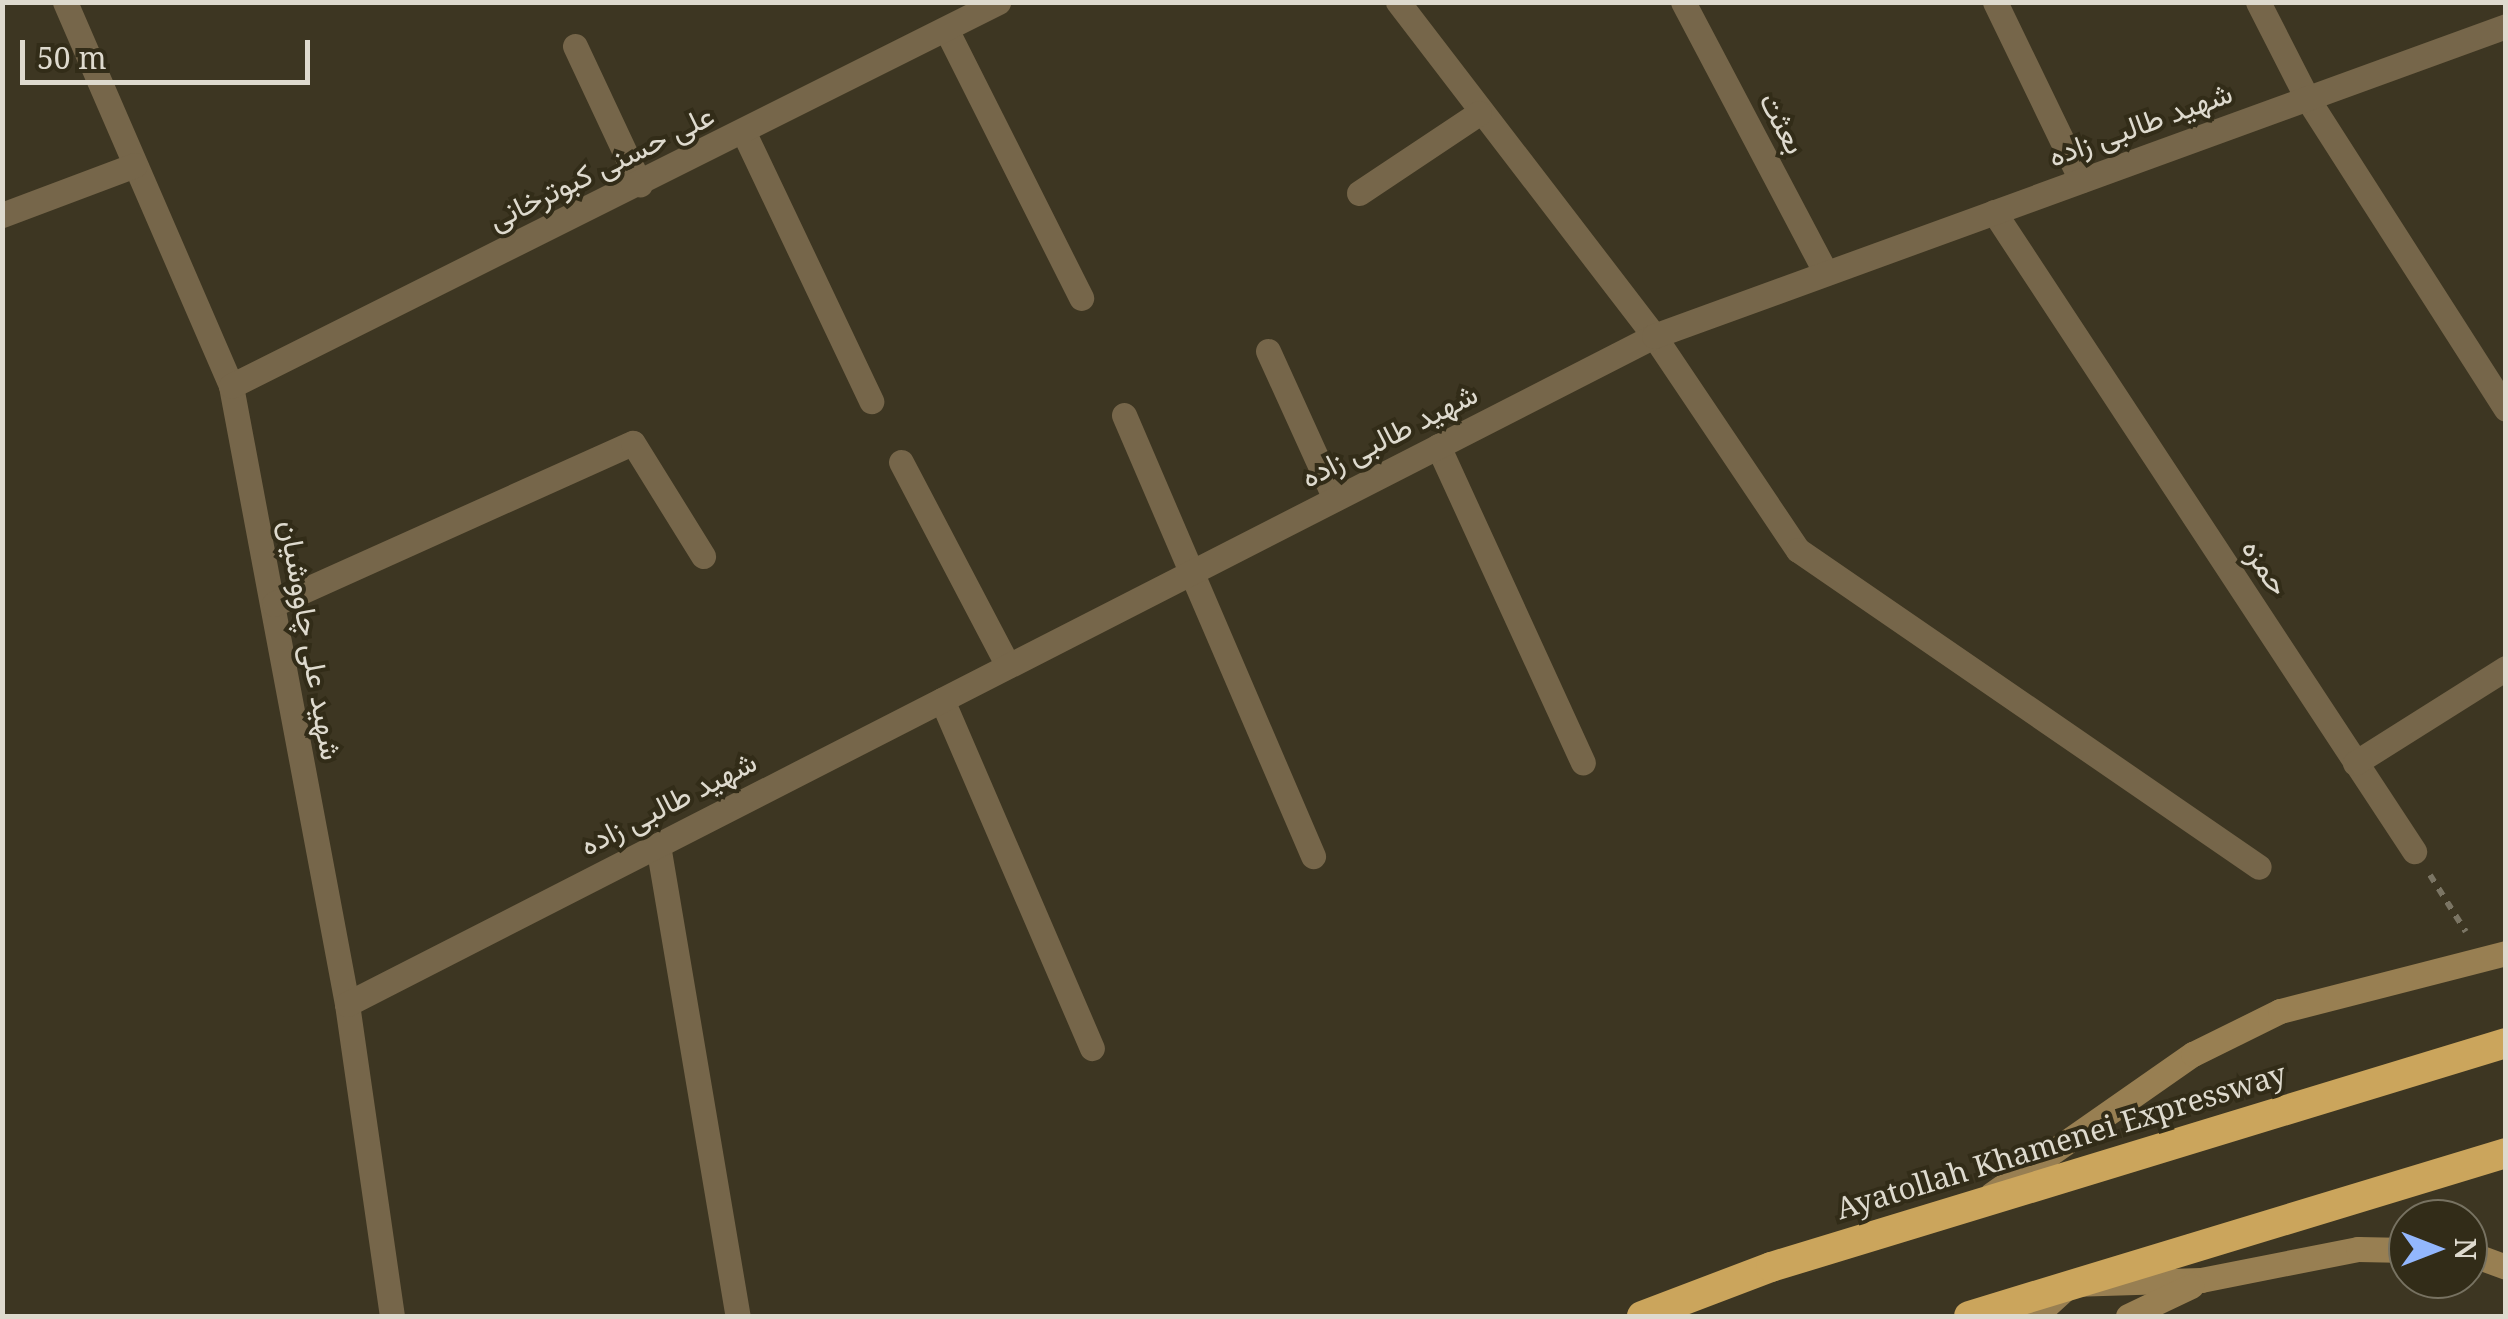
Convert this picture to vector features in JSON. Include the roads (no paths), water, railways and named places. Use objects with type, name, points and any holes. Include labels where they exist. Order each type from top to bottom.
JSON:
[{"type":"highway","name":"Ayatollah Khamenei Expressway","points":[[1642,1316],[1771,1267],[2506,1043]]},
{"type":"highway","points":[[1969,1316],[2506,1154]]},
{"type":"street","name":"شهید علی چاووشیان","points":[[65,2],[231,386],[348,1004],[392,1316]]},
{"type":"street","name":"علی حسنی کبوترخانی","points":[[231,386],[640,186],[998,2]]},
{"type":"street","points":[[1398,2],[1479,113],[1654,336],[1798,550],[2259,867]]},
{"type":"street","name":"بعثت","points":[[1683,2],[1826,273]]},
{"type":"street","points":[[1994,2],[2081,180]]},
{"type":"street","points":[[2258,2],[2307,98],[2506,410]]},
{"type":"street","name":"شهید طالبی زاده","points":[[348,1004],[1654,336],[2506,26]]},
{"type":"street","points":[[946,29],[1081,298]]},
{"type":"street","points":[[575,46],[640,186]]},
{"type":"street","points":[[1359,193],[1479,113]]},
{"type":"street","points":[[744,132],[870,401]]},
{"type":"street","points":[[2,215],[135,165]]},
{"type":"street","name":"حمزه","points":[[1994,212],[2414,851]]},
{"type":"street","points":[[1268,351],[1335,499]]},
{"type":"street","points":[[1124,414],[1313,856]]},
{"type":"street","points":[[274,604],[633,443],[702,556]]},
{"type":"street","points":[[1438,446],[1583,762]]},
{"type":"street","points":[[901,462],[1008,666]]},
{"type":"street","points":[[2355,763],[2506,668]]},
{"type":"street","points":[[942,700],[1092,1048]]},
{"type":"street","points":[[658,845],[738,1316]]},
{"type":"street","points":[[1978,1204],[2193,1054],[2280,1011],[2494,956]]},
{"type":"street","points":[[2035,1316],[2070,1284],[2202,1280],[2358,1249],[2388,1250]]},
{"type":"street","points":[[2128,1316],[2202,1280]]}]
